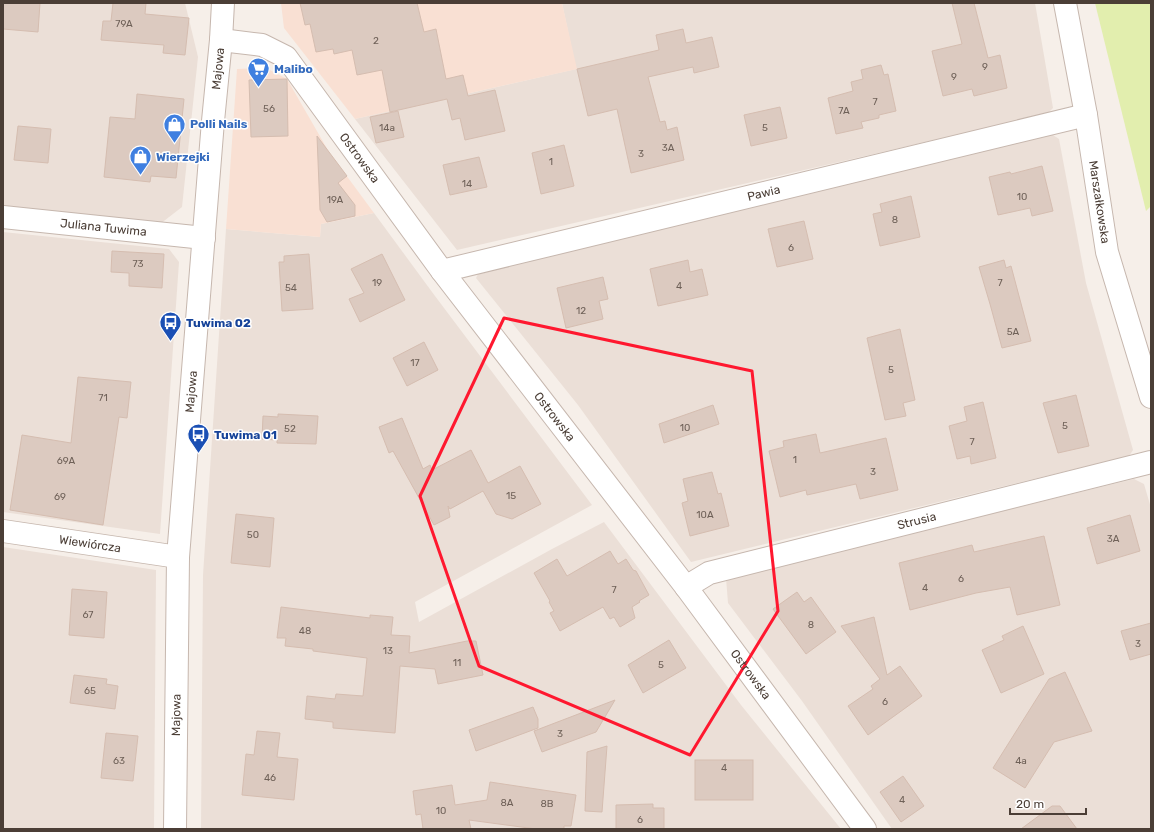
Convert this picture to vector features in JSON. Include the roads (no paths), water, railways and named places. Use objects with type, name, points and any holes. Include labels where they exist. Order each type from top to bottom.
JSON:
[{"type":"street","name":"Majowa","points":[[175,829],[178,557],[223,3]]},
{"type":"street","name":"Marszałkowska","points":[[1065,3],[1086,115],[1107,252],[1151,397]]},
{"type":"street","name":"Ostrowska","points":[[221,40],[262,44],[286,57],[442,271],[686,587],[865,829]]},
{"type":"street","name":"Pawia","points":[[442,271],[1086,115]]},
{"type":"street","name":"Juliana Tuwima","points":[[3,217],[204,238]]},
{"type":"street","name":"Strusia","points":[[686,587],[709,573],[1151,462]]},
{"type":"street","name":"Wiewiórcza","points":[[3,531],[178,557]]},
{"type":"place","name":"Malibo","points":[[259,88]]},
{"type":"place","name":"Polli Nails","points":[[175,144]]},
{"type":"place","name":"Wierzejki","points":[[141,176]]},
{"type":"place","name":"Tuwima 02","points":[[171,342]]},
{"type":"place","name":"Tuwima 01","points":[[198,454]]}]
